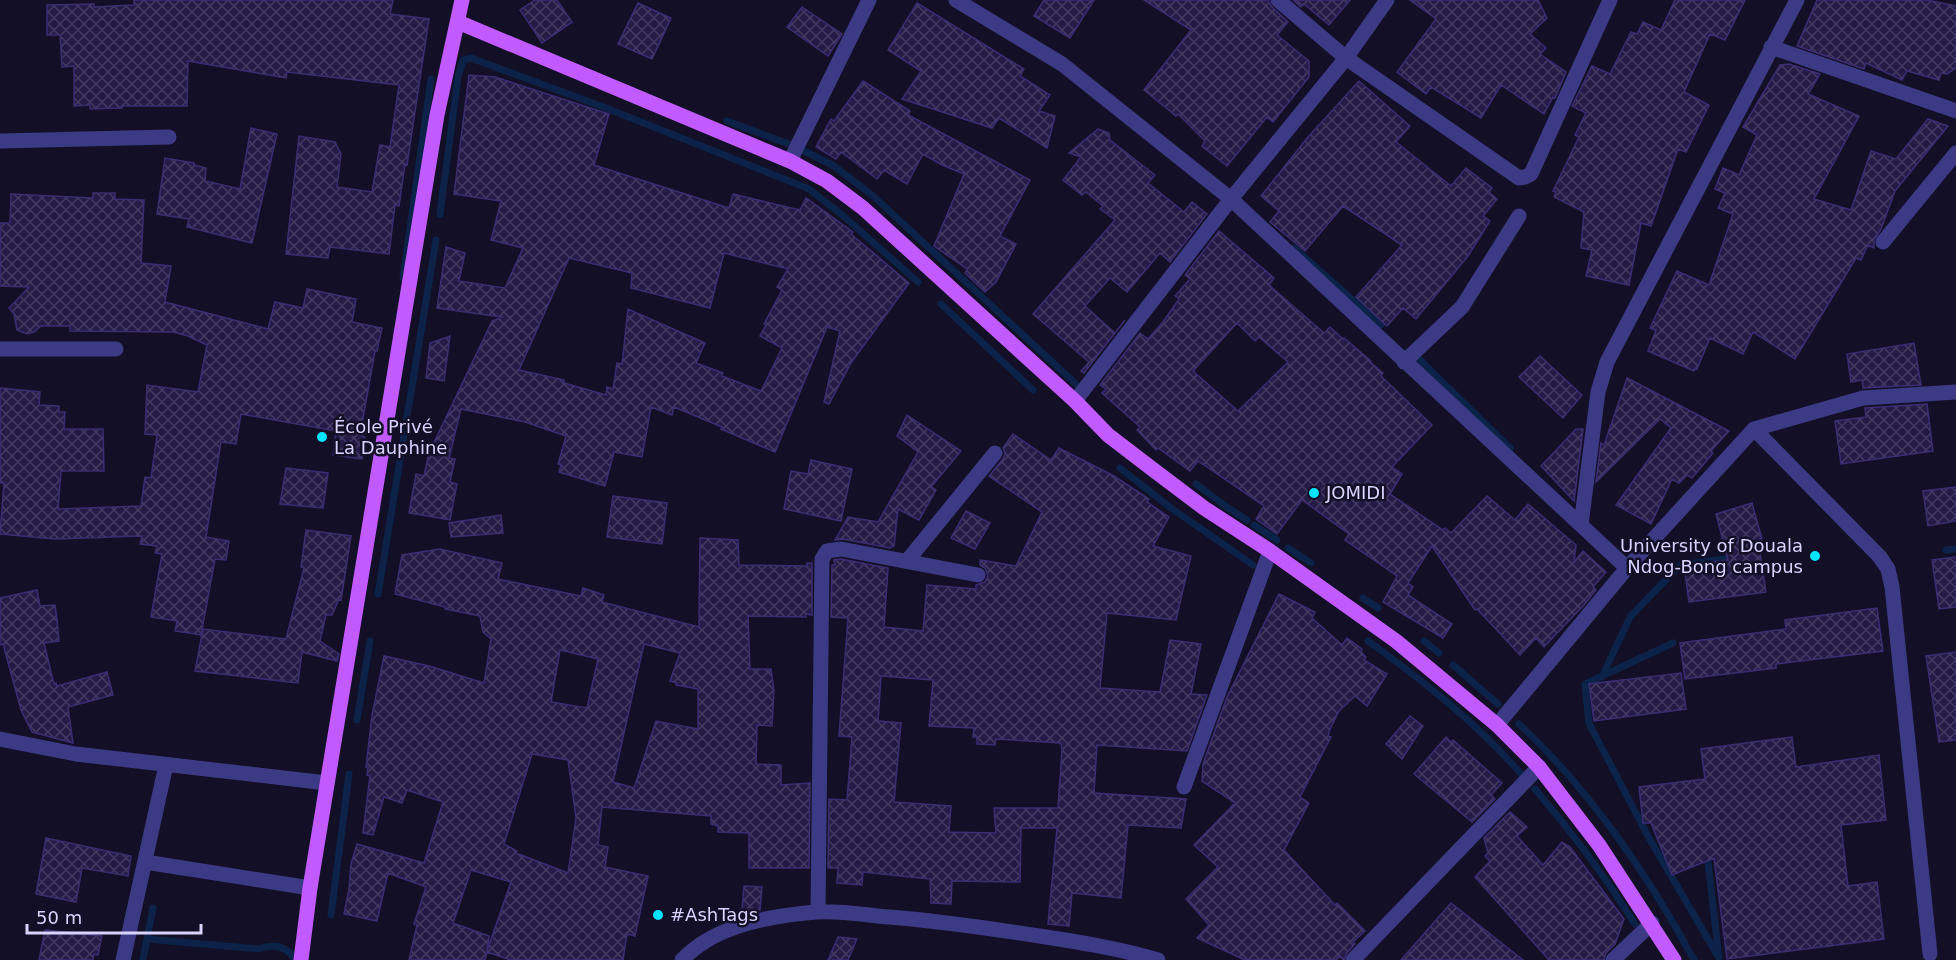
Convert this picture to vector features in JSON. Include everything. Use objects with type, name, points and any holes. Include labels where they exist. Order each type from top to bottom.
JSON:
[{"type":"main road","points":[[301,960],[310,888],[437,116],[462,0]]},
{"type":"main road","points":[[458,22],[790,161],[827,181],[863,208],[1075,401],[1108,435],[1204,508],[1270,550],[1396,641],[1497,724],[1539,767],[1599,845],[1674,960]]},
{"type":"street","points":[[790,161],[869,0]]},
{"type":"street","points":[[956,0],[1062,64],[1230,199],[1627,568]]},
{"type":"street","points":[[1278,0],[1346,58],[1519,178],[1531,174],[1610,0]]},
{"type":"street","points":[[1075,401],[1230,199],[1346,58],[1387,0]]},
{"type":"street","points":[[1581,525],[1598,392],[1607,362],[1797,0]]},
{"type":"street","points":[[1771,47],[1956,111]]},
{"type":"street","points":[[0,141],[169,136]]},
{"type":"street","points":[[1883,242],[1956,153]]},
{"type":"street","points":[[1404,362],[1462,307],[1519,216]]},
{"type":"street","points":[[0,349],[116,349]]},
{"type":"street","points":[[1497,724],[1627,568],[1754,429],[1863,398],[1956,393]]},
{"type":"street","points":[[1754,429],[1880,557],[1888,569],[1892,587],[1930,954]]},
{"type":"street","points":[[907,561],[995,453]]},
{"type":"street","points":[[818,912],[822,559],[827,551],[841,549],[978,575]]},
{"type":"street","points":[[1184,787],[1270,550]]},
{"type":"street","points":[[0,739],[76,754],[327,783]]},
{"type":"street","points":[[123,960],[166,765]]},
{"type":"street","points":[[1353,960],[1539,767]]},
{"type":"street","points":[[145,862],[310,888]]},
{"type":"street","points":[[682,960],[693,949],[714,936],[737,927],[763,920],[818,912],[909,919],[998,930],[1120,955],[1158,960]]},
{"type":"street","points":[[1613,960],[1652,923]]},
{"type":"building","points":[[134,0],[393,0],[390,14],[429,19],[407,165],[405,164],[399,206],[395,205],[389,254],[330,247],[328,258],[286,254],[299,136],[335,142],[341,154],[337,187],[372,192],[380,145],[390,147],[399,85],[287,72],[286,78],[188,61],[187,106],[122,106],[122,108],[90,109],[90,105],[74,106],[74,66],[62,67],[60,35],[47,35],[47,5],[94,4],[94,7],[134,5]]},
{"type":"building","points":[[535,0],[557,0],[572,22],[542,43],[520,10]]},
{"type":"building","points":[[1044,0],[1094,0],[1070,38],[1034,16]]},
{"type":"building","points":[[1144,0],[1268,0],[1288,22],[1277,35],[1309,61],[1309,77],[1273,122],[1267,117],[1227,166],[1202,146],[1205,141],[1178,114],[1176,116],[1144,90],[1191,30]]},
{"type":"building","points":[[1293,0],[1350,0],[1329,25],[1304,4],[1301,7]]},
{"type":"building","points":[[1410,0],[1538,0],[1547,18],[1530,34],[1546,48],[1540,54],[1566,72],[1555,98],[1553,97],[1544,114],[1501,85],[1481,118],[1431,87],[1426,94],[1397,72],[1436,19]]},
{"type":"building","points":[[1675,0],[1745,0],[1725,40],[1710,34],[1684,92],[1709,105],[1686,152],[1678,149],[1651,226],[1641,223],[1629,285],[1586,276],[1592,250],[1581,248],[1584,212],[1554,197],[1556,192],[1553,191],[1579,137],[1575,135],[1586,113],[1572,106],[1592,66],[1610,74],[1631,32],[1637,34],[1643,22],[1661,30]]},
{"type":"building","points":[[1817,0],[1927,0],[1956,6],[1956,68],[1947,74],[1941,73],[1939,80],[1907,71],[1902,80],[1866,63],[1864,69],[1797,46]]},
{"type":"building","points":[[638,3],[671,18],[652,59],[618,44]]},
{"type":"building","points":[[917,3],[1024,69],[1020,76],[1050,95],[1039,111],[1055,116],[1047,148],[999,118],[992,128],[902,99],[921,71],[888,50]]},
{"type":"building","points":[[802,7],[842,34],[828,56],[787,27]]},
{"type":"building","points":[[1789,64],[1820,74],[1808,94],[1859,116],[1814,199],[1851,210],[1871,151],[1896,159],[1928,119],[1948,126],[1895,191],[1881,229],[1874,240],[1874,248],[1868,245],[1861,260],[1856,258],[1795,359],[1753,332],[1743,354],[1710,338],[1697,369],[1695,368],[1694,371],[1648,351],[1656,330],[1650,328],[1677,271],[1709,285],[1733,214],[1718,208],[1725,193],[1715,189],[1723,168],[1739,175],[1757,135],[1743,127],[1780,65]]},
{"type":"building","points":[[469,75],[495,77],[609,114],[594,165],[729,208],[733,194],[800,210],[806,198],[853,232],[851,234],[909,283],[851,363],[829,404],[824,402],[840,331],[827,327],[775,452],[674,407],[672,415],[651,407],[642,457],[614,452],[605,486],[559,472],[561,465],[558,464],[566,436],[525,422],[461,409],[449,458],[455,459],[450,482],[457,484],[450,520],[409,513],[416,474],[424,476],[429,453],[492,321],[502,317],[437,308],[446,247],[465,253],[459,281],[505,288],[523,248],[491,240],[501,201],[454,194]],"holes":[[[724,253],[788,269],[777,287],[782,290],[760,336],[782,348],[761,391],[696,363],[705,343],[628,309],[622,364],[617,363],[613,389],[607,387],[606,395],[564,383],[564,380],[519,370],[569,258],[632,273],[631,288],[710,308]]]},
{"type":"building","points":[[863,81],[910,111],[908,115],[1030,180],[1000,236],[1016,244],[996,282],[985,292],[965,273],[967,269],[934,246],[964,174],[923,154],[907,184],[884,170],[877,179],[841,152],[836,159],[816,147],[831,119],[834,121]]},
{"type":"building","points":[[1359,81],[1410,126],[1396,142],[1451,186],[1466,168],[1492,188],[1489,192],[1497,199],[1483,216],[1490,221],[1468,256],[1416,319],[1403,308],[1387,326],[1356,297],[1402,245],[1343,206],[1305,251],[1270,222],[1279,211],[1261,196],[1308,137]]},
{"type":"building","points":[[251,128],[277,134],[252,243],[187,227],[189,219],[157,214],[165,158],[194,163],[194,165],[206,168],[205,181],[240,189]]},
{"type":"building","points":[[1098,129],[1109,133],[1110,140],[1155,175],[1148,183],[1184,212],[1192,202],[1207,214],[1170,262],[1160,253],[1127,292],[1110,278],[1085,306],[1115,333],[1084,373],[1081,371],[1089,362],[1033,314],[1115,220],[1100,209],[1103,206],[1086,192],[1082,195],[1063,180],[1081,157],[1069,153]]},
{"type":"building","points":[[93,193],[115,193],[115,199],[144,200],[141,263],[171,266],[165,302],[268,329],[275,302],[303,308],[307,289],[356,299],[352,322],[382,328],[377,351],[375,351],[360,435],[365,437],[362,459],[333,455],[336,431],[241,414],[236,444],[221,442],[206,537],[229,541],[226,560],[215,559],[201,635],[175,631],[177,621],[151,617],[162,554],[155,553],[157,546],[140,544],[142,536],[55,539],[0,534],[4,483],[0,483],[0,388],[40,392],[39,405],[59,406],[59,412],[65,412],[64,429],[103,429],[104,471],[61,471],[58,509],[141,506],[145,477],[151,478],[157,435],[145,434],[147,385],[198,392],[207,345],[188,336],[173,332],[70,331],[70,326],[41,326],[27,334],[17,330],[14,314],[9,308],[29,287],[0,286],[0,223],[10,223],[11,194],[93,198]]},
{"type":"building","points":[[1219,231],[1274,278],[1269,285],[1324,333],[1330,327],[1371,361],[1383,373],[1381,376],[1432,425],[1392,467],[1402,474],[1390,494],[1451,533],[1487,496],[1515,520],[1528,504],[1576,545],[1574,562],[1583,551],[1606,572],[1593,587],[1596,590],[1544,647],[1536,638],[1520,655],[1477,609],[1475,610],[1432,546],[1408,583],[1413,587],[1408,595],[1452,624],[1443,638],[1383,602],[1397,576],[1345,540],[1349,534],[1302,500],[1277,534],[1256,519],[1264,506],[1198,461],[1190,471],[1158,448],[1156,450],[1137,430],[1140,427],[1102,393],[1106,389],[1100,385],[1140,333],[1148,339],[1163,322],[1179,299],[1175,296],[1190,279],[1185,275]],"holes":[[[1237,323],[1255,341],[1259,337],[1288,362],[1238,411],[1193,371]]]},
{"type":"building","points":[[450,336],[444,381],[426,378],[430,343]]},
{"type":"building","points":[[1914,343],[1921,385],[1863,388],[1862,380],[1851,382],[1847,354]]},
{"type":"building","points":[[1540,356],[1582,395],[1563,418],[1519,377]]},
{"type":"building","points":[[1627,378],[1729,431],[1692,478],[1687,475],[1679,483],[1672,479],[1651,524],[1616,505],[1671,428],[1660,419],[1596,482],[1601,443],[1604,445]]},
{"type":"building","points":[[1927,404],[1933,451],[1841,464],[1835,421],[1866,417],[1865,408]]},
{"type":"building","points":[[907,415],[961,451],[931,487],[936,490],[919,520],[898,509],[894,546],[890,548],[843,539],[835,540],[848,517],[878,522],[918,452],[897,436]]},
{"type":"building","points":[[1576,429],[1583,429],[1574,501],[1541,466]]},
{"type":"building","points":[[1013,434],[1051,460],[1059,448],[1114,476],[1149,499],[1147,502],[1169,517],[1153,546],[1191,556],[1176,620],[1107,613],[1100,688],[1160,692],[1170,640],[1201,644],[1191,694],[1207,695],[1187,751],[1097,745],[1094,793],[1186,799],[1181,828],[1128,825],[1121,898],[1072,893],[1069,926],[1048,924],[1057,828],[1021,828],[1020,882],[952,881],[951,904],[931,903],[930,879],[863,872],[862,885],[837,883],[838,868],[828,868],[829,799],[847,800],[852,737],[839,736],[848,618],[831,617],[834,560],[841,559],[888,568],[884,627],[923,631],[927,585],[976,589],[976,585],[985,582],[988,576],[985,568],[980,565],[980,560],[1016,566],[1042,512],[989,476],[1003,459],[1005,454],[1003,448]],"holes":[[[881,676],[933,680],[929,726],[974,728],[973,737],[977,737],[977,744],[995,745],[996,739],[1061,743],[1058,808],[994,808],[996,833],[949,832],[951,806],[894,802],[901,723],[878,721]]]},
{"type":"building","points":[[811,460],[852,469],[841,521],[784,509],[791,471],[808,474]]},
{"type":"building","points":[[286,468],[328,473],[323,508],[280,504]]},
{"type":"building","points":[[1956,487],[1956,521],[1928,526],[1923,491]]},
{"type":"building","points":[[613,496],[667,503],[662,544],[607,537]]},
{"type":"building","points":[[1752,503],[1762,539],[1758,540],[1766,592],[1689,602],[1684,566],[1728,560],[1716,514]]},
{"type":"building","points":[[966,511],[990,523],[975,549],[951,538]]},
{"type":"building","points":[[501,515],[503,533],[451,537],[449,523]]},
{"type":"building","points":[[306,530],[351,536],[341,600],[339,599],[332,615],[326,615],[320,641],[339,654],[337,661],[302,652],[298,683],[195,671],[203,629],[286,639],[304,568],[301,567]]},
{"type":"building","points":[[700,538],[738,540],[739,565],[807,566],[807,563],[812,563],[812,615],[806,614],[806,617],[748,616],[750,669],[771,669],[774,690],[772,726],[757,725],[756,764],[781,765],[781,785],[810,783],[809,868],[749,868],[749,833],[718,832],[718,826],[711,824],[711,816],[602,807],[598,845],[608,847],[605,867],[648,876],[635,936],[627,934],[623,960],[511,960],[487,952],[485,960],[409,960],[417,925],[414,924],[426,887],[388,873],[377,921],[344,914],[351,864],[357,844],[424,863],[443,802],[407,790],[402,803],[384,797],[373,835],[363,833],[370,776],[367,775],[368,767],[366,767],[372,715],[384,656],[429,666],[484,683],[491,639],[483,632],[480,616],[445,609],[445,607],[395,594],[402,555],[440,549],[502,563],[498,579],[581,596],[583,588],[604,595],[602,602],[699,627]],"holes":[[[644,644],[680,653],[670,681],[677,683],[676,685],[698,689],[698,729],[656,721],[634,788],[613,782]],[[560,650],[598,659],[587,708],[551,702]],[[532,754],[568,760],[576,818],[568,873],[516,853],[517,851],[504,844]],[[471,870],[511,882],[487,951],[489,936],[453,923]]]},
{"type":"building","points":[[1956,557],[1956,607],[1939,609],[1932,560]]},
{"type":"building","points":[[37,590],[40,606],[55,605],[59,641],[44,643],[54,684],[56,683],[57,686],[107,672],[113,695],[68,707],[73,743],[32,732],[21,710],[3,644],[0,645],[0,598]]},
{"type":"building","points":[[1279,594],[1315,612],[1312,618],[1342,645],[1347,638],[1362,649],[1361,652],[1366,657],[1364,660],[1387,674],[1367,706],[1355,696],[1339,711],[1330,729],[1328,736],[1331,737],[1300,797],[1309,803],[1284,850],[1335,905],[1337,903],[1365,931],[1353,942],[1355,944],[1344,960],[1339,956],[1336,960],[1245,960],[1197,938],[1209,925],[1186,899],[1218,867],[1194,845],[1235,803],[1202,781],[1203,764],[1227,697]]},
{"type":"building","points":[[1877,608],[1883,651],[1776,664],[1776,668],[1685,679],[1680,643],[1786,629],[1785,620]]},
{"type":"building","points":[[1956,652],[1956,740],[1939,742],[1926,656]]},
{"type":"building","points":[[1681,673],[1686,709],[1594,721],[1589,684]]},
{"type":"building","points":[[1410,716],[1423,726],[1402,759],[1386,744]]},
{"type":"building","points":[[1446,737],[1451,742],[1453,740],[1502,783],[1491,795],[1495,799],[1472,822],[1414,774]]},
{"type":"building","points":[[1792,737],[1796,767],[1879,755],[1886,820],[1841,825],[1848,886],[1877,882],[1884,939],[1727,959],[1714,858],[1672,875],[1651,823],[1643,823],[1639,787],[1705,779],[1701,749]]},
{"type":"building","points":[[1510,812],[1527,827],[1517,836],[1543,865],[1562,842],[1570,847],[1624,919],[1615,944],[1606,953],[1604,960],[1549,960],[1475,877],[1490,861],[1485,856],[1488,853],[1484,838]]},
{"type":"building","points":[[46,838],[131,856],[128,876],[82,868],[76,902],[36,894]]},
{"type":"building","points":[[744,886],[762,887],[760,910],[742,910]]},
{"type":"building","points":[[1451,903],[1523,960],[1401,960]]},
{"type":"building","points":[[45,930],[102,936],[98,955],[94,954],[93,960],[39,960]]},
{"type":"building","points":[[838,937],[857,939],[848,960],[828,960]]},
{"type":"waterway","points":[[440,214],[458,77],[463,60],[471,58],[601,106],[809,189],[918,282]]},
{"type":"waterway","points":[[403,278],[431,79]]},
{"type":"waterway","points":[[727,121],[794,146]]},
{"type":"waterway","points":[[802,150],[834,166],[872,195],[1077,385]]},
{"type":"waterway","points":[[378,594],[436,240]]},
{"type":"waterway","points":[[1294,248],[1381,325]]},
{"type":"waterway","points":[[941,304],[1033,390]]},
{"type":"waterway","points":[[1418,358],[1510,448]]},
{"type":"waterway","points":[[1120,468],[1171,508],[1253,565]]},
{"type":"waterway","points":[[1196,484],[1228,508]]},
{"type":"waterway","points":[[1230,509],[1247,520]]},
{"type":"waterway","points":[[1254,525],[1277,540]]},
{"type":"waterway","points":[[1288,548],[1311,563]]},
{"type":"waterway","points":[[1946,550],[1956,549]]},
{"type":"waterway","points":[[1602,677],[1630,617],[1680,565],[1737,557]]},
{"type":"waterway","points":[[1363,598],[1378,608]]},
{"type":"waterway","points":[[357,720],[370,641]]},
{"type":"waterway","points":[[1368,641],[1448,703],[1486,737],[1521,774]]},
{"type":"waterway","points":[[1424,641],[1439,653]]},
{"type":"waterway","points":[[1673,643],[1585,684],[1589,724],[1649,838],[1719,958],[1707,853]]},
{"type":"waterway","points":[[1453,665],[1498,704]]},
{"type":"waterway","points":[[1519,724],[1570,776],[1616,835],[1658,897],[1694,960]]},
{"type":"waterway","points":[[331,915],[349,774]]},
{"type":"waterway","points":[[1535,789],[1588,855],[1635,924]]},
{"type":"waterway","points":[[143,960],[153,908]]},
{"type":"waterway","points":[[147,939],[258,949],[269,946],[279,947],[288,951],[295,960]]},
{"type":"place","name":"École Privé La Dauphine","points":[[322,437]]},
{"type":"place","name":"JOMIDI","points":[[1314,493]]},
{"type":"place","name":"University of Douala Ndog-Bong campus","points":[[1815,556]]},
{"type":"place","name":"#AshTags","points":[[658,915]]}]
